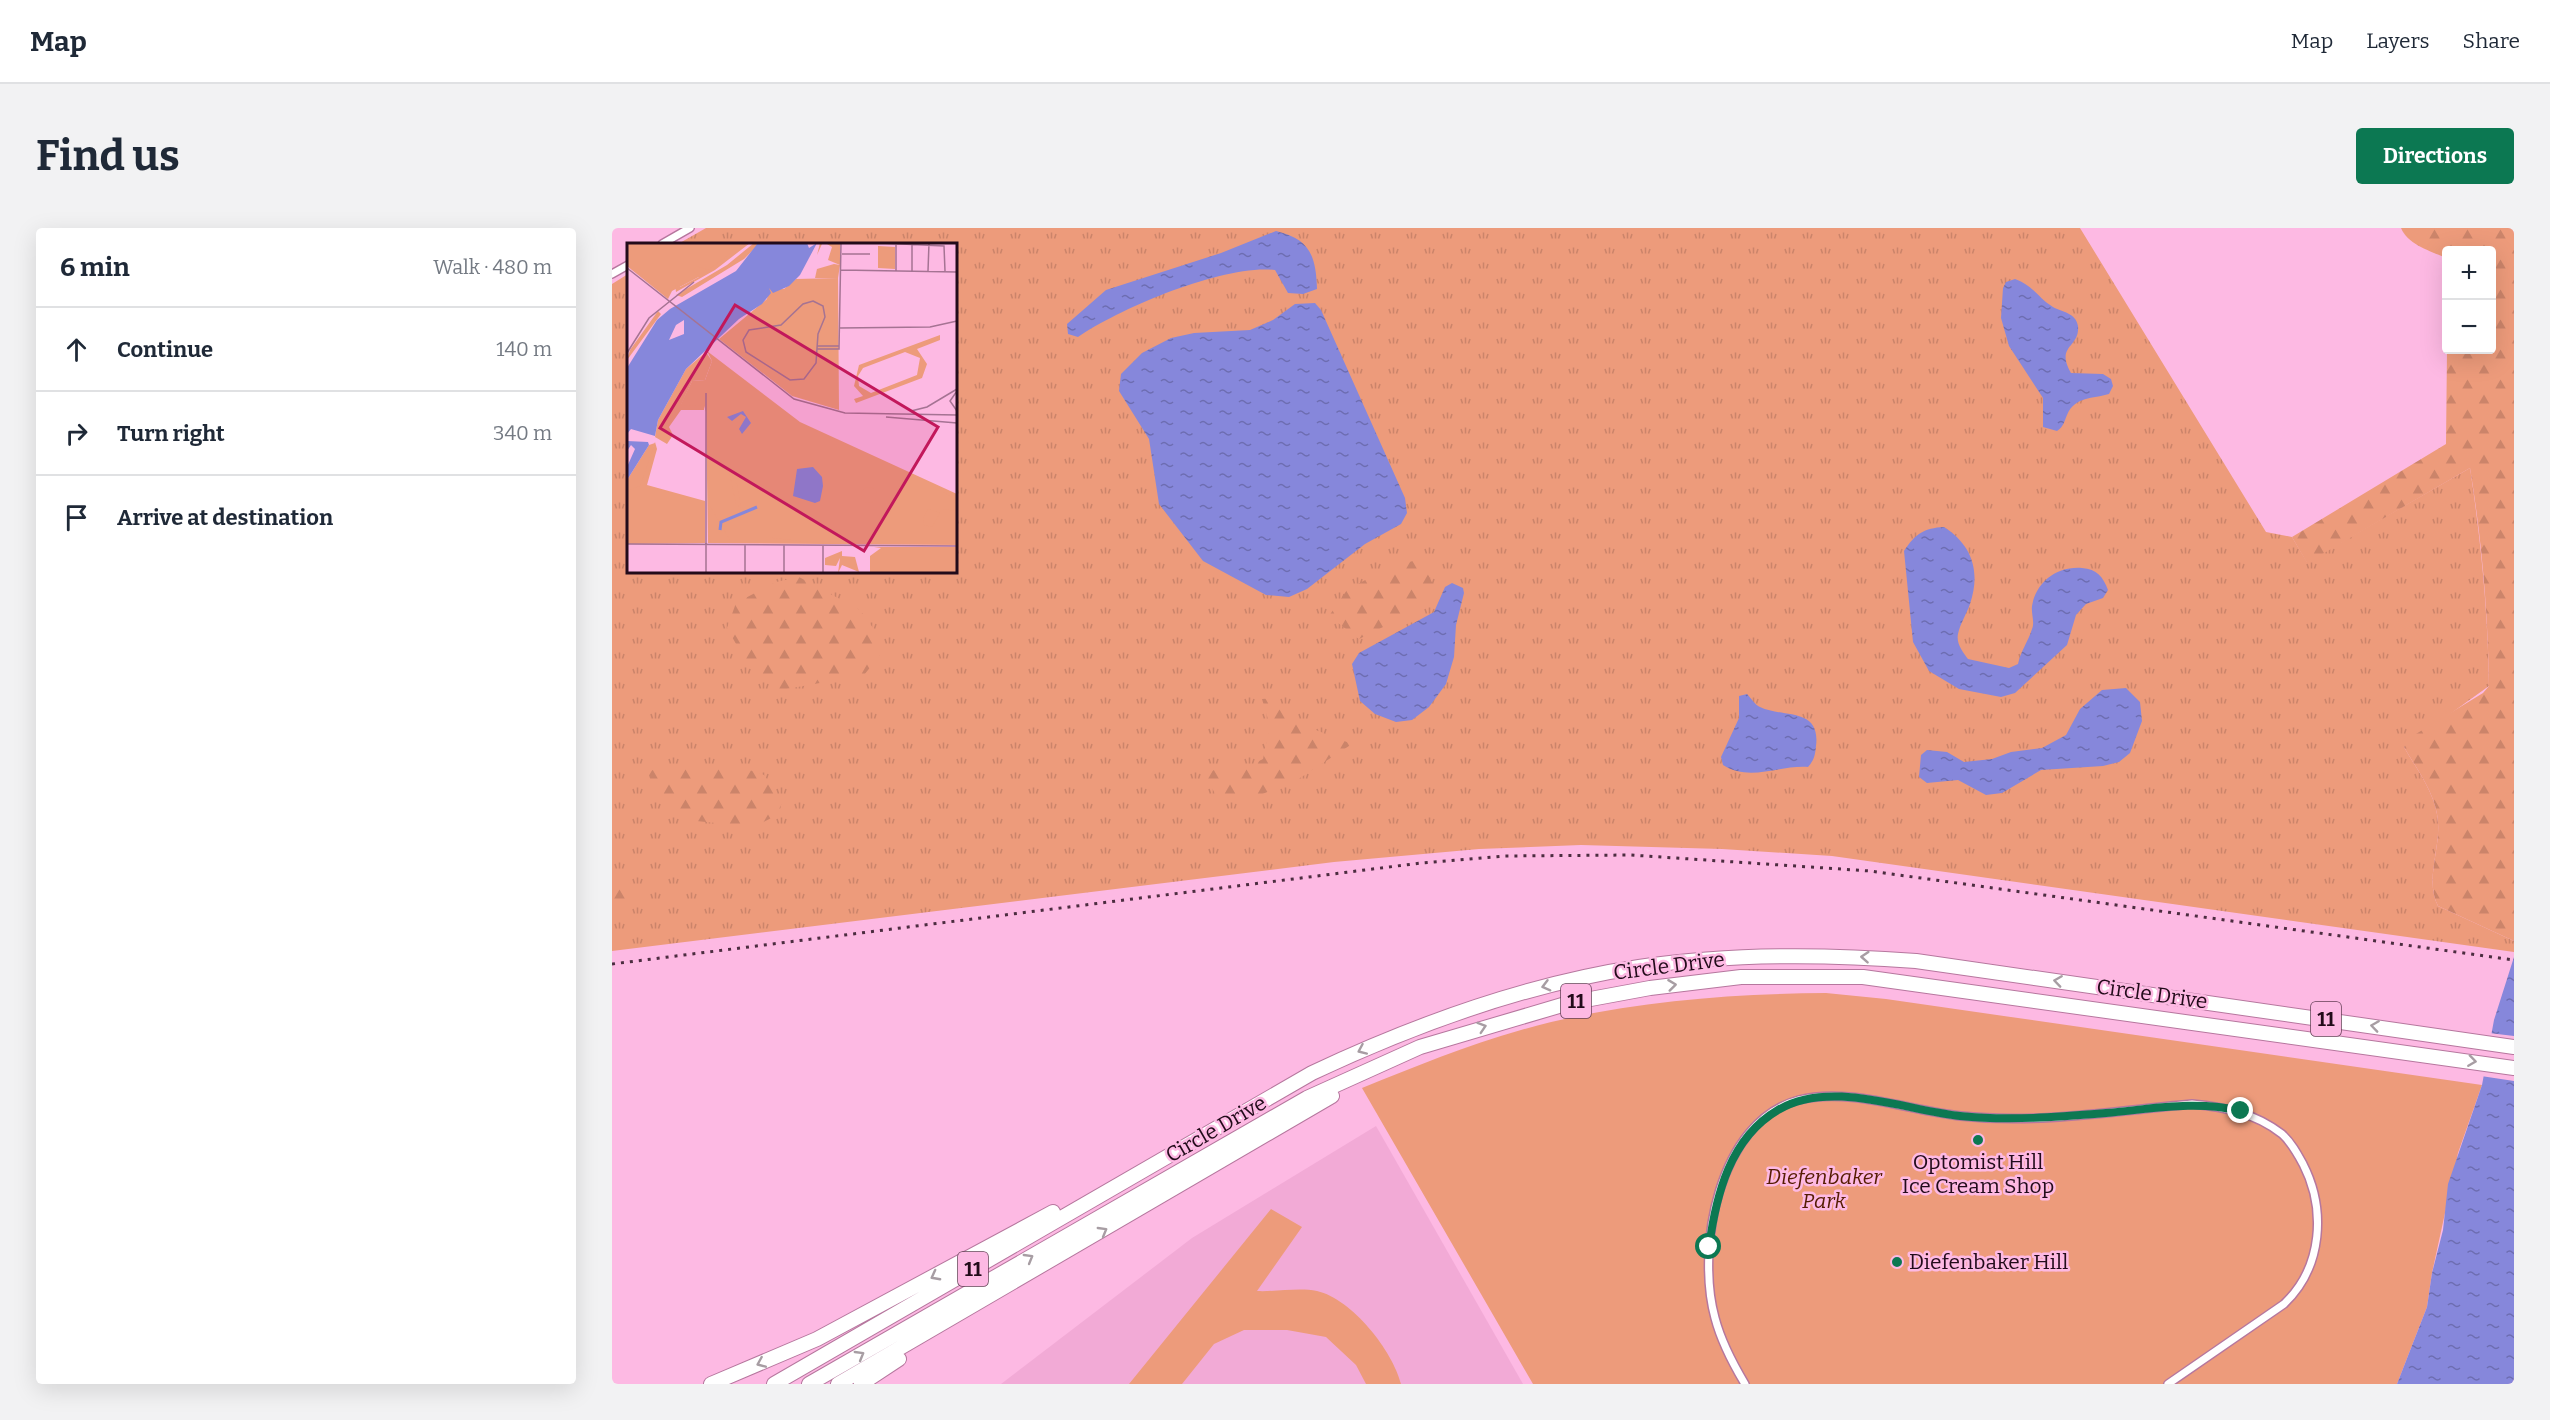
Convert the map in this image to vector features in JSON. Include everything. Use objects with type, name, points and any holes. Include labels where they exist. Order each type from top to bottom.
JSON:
[{"type":"highway","name":"Circle Drive","points":[[774,1384],[1312,1073],[1407,1031],[1487,1003],[1557,983],[1640,967],[1713,959],[1801,955],[1916,961],[2514,1047]]},
{"type":"highway","name":"Circle Drive","points":[[809,1384],[1307,1098],[1420,1047],[1569,1003],[1693,982],[1783,975],[1863,977],[2514,1068]]},
{"type":"highway","points":[[838,1384],[1034,1271],[1318,1102],[1437,1048],[1452,1036]]},
{"type":"highway","points":[[711,1384],[817,1339],[1156,1157],[1173,1154]]},
{"type":"highway","points":[[861,1384],[1005,1293],[1034,1271]]},
{"type":"street","points":[[664,243],[690,228]]},
{"type":"street","points":[[612,274],[627,266]]},
{"type":"street","points":[[1745,1384],[1722,1337],[1712,1300],[1709,1247],[1720,1190],[1730,1164],[1758,1123],[1798,1100],[1826,1096],[1886,1102],[1960,1116],[2031,1119],[2192,1104],[2241,1111],[2284,1136],[2295,1150],[2312,1181],[2317,1200],[2318,1233],[2308,1268],[2291,1297],[2284,1304],[2168,1384]]},
{"type":"shaded area","points":[[1376,1126],[1523,1384],[1001,1384],[1192,1238]]},
{"type":"green space","points":[[706,228],[2080,228],[2266,532],[2292,537],[2307,562],[2470,468],[2483,577],[2489,686],[2404,747],[2426,783],[2437,813],[2438,833],[2433,886],[2438,906],[2514,941],[2514,952],[1832,856],[1722,849],[1581,845],[1479,849],[1334,862],[612,951],[612,284],[627,275],[627,573],[957,573],[957,243],[680,243]]},
{"type":"green space","points":[[2401,228],[2514,228],[2514,941],[2438,906],[2433,886],[2438,833],[2437,813],[2425,783],[2404,747],[2411,737],[2483,693],[2489,686],[2484,577],[2470,468],[2307,563],[2292,537],[2446,444],[2447,354],[2496,354],[2496,246],[2442,246],[2442,256],[2414,243]]},
{"type":"green space","points":[[1421,559],[1435,589],[1409,614],[1359,639],[1329,616],[1347,590],[1389,567]]},
{"type":"green space","points":[[799,577],[860,610],[876,632],[880,655],[864,675],[781,690],[748,665],[727,628],[736,603],[776,582]]},
{"type":"green space","points":[[1275,698],[1295,722],[1352,744],[1300,778],[1253,798],[1216,795],[1204,775],[1218,768],[1239,771],[1263,759],[1270,726],[1262,699]]},
{"type":"green space","points":[[668,764],[738,766],[764,775],[782,801],[779,814],[754,827],[687,820],[656,797],[648,772]]},
{"type":"green space","points":[[612,873],[629,878],[633,892],[620,910],[612,913]]},
{"type":"green space","name":"Diefenbaker Park","points":[[1826,993],[1886,999],[2482,1085],[2458,1153],[2432,1273],[2427,1307],[2397,1384],[1533,1384],[1362,1088],[1501,1036],[1558,1020],[1672,1001],[1749,995]]},
{"type":"green space","points":[[1271,1209],[1302,1227],[1257,1291],[1317,1291],[1344,1304],[1357,1315],[1380,1342],[1397,1371],[1401,1384],[1366,1384],[1356,1365],[1326,1337],[1287,1330],[1244,1330],[1214,1344],[1182,1384],[1129,1384]]},
{"type":"water","points":[[1276,231],[1297,239],[1309,251],[1315,267],[1317,289],[1303,294],[1288,293],[1275,270],[1254,270],[1229,274],[1173,290],[1145,301],[1078,337],[1068,334],[1067,324],[1106,290],[1221,253]]},
{"type":"water","points":[[2015,279],[2027,285],[2053,307],[2075,318],[2078,333],[2066,357],[2071,373],[2103,374],[2111,379],[2113,386],[2109,394],[2085,399],[2075,404],[2057,431],[2043,427],[2043,398],[2009,346],[2001,318],[2003,288],[2006,282]]},
{"type":"water","points":[[1315,303],[1321,310],[1405,498],[1407,513],[1401,524],[1365,544],[1307,589],[1289,597],[1266,595],[1203,561],[1159,504],[1149,439],[1119,391],[1121,374],[1142,353],[1171,338],[1194,333],[1250,330],[1273,320],[1295,304]]},
{"type":"water","points":[[1944,527],[1961,542],[1972,560],[1974,570],[1973,592],[1958,638],[1960,648],[1968,659],[2009,668],[2018,664],[2033,626],[2034,597],[2043,583],[2056,573],[2073,568],[2092,570],[2099,574],[2106,585],[2108,590],[2103,598],[2086,604],[2076,615],[2067,645],[2015,693],[2001,697],[1959,689],[1929,671],[1913,642],[1904,551],[1921,533]]},
{"type":"water","points":[[1452,583],[1463,588],[1464,593],[1456,625],[1454,657],[1446,684],[1429,707],[1412,720],[1396,722],[1375,714],[1360,701],[1352,664],[1359,653],[1434,612],[1445,587]]},
{"type":"water","points":[[2126,688],[2140,702],[2142,721],[2130,753],[2119,762],[2103,766],[2041,770],[2002,793],[1986,795],[1958,780],[1927,783],[1919,777],[1921,755],[1927,750],[1947,752],[1964,762],[1992,759],[2011,752],[2042,748],[2066,735],[2080,709],[2102,690]]},
{"type":"water","points":[[1747,694],[1760,707],[1799,716],[1807,719],[1813,725],[1816,746],[1814,758],[1808,767],[1754,773],[1733,770],[1723,765],[1721,757],[1739,718],[1739,696]]},
{"type":"water","points":[[2514,957],[2514,1384],[2397,1384],[2427,1307],[2432,1273],[2443,1230],[2448,1184],[2482,1085],[2494,1020]]},
{"type":"pier","points":[[2489,1033],[2514,1036],[2514,1081],[2481,1076]]},
{"type":"railway","points":[[612,964],[1421,863],[1505,856],[1631,855],[1870,871],[2514,960]]},
{"type":"place","name":"Optomist Hill Ice Cream Shop","points":[[1978,1140]]},
{"type":"place","name":"Diefenbaker Hill","points":[[1897,1262]]},
{"type":"route","points":[[1709,1247],[1720,1190],[1730,1164],[1758,1123],[1798,1100],[1826,1096],[1886,1102],[1960,1116],[2031,1119],[2192,1104],[2241,1111]]}]
